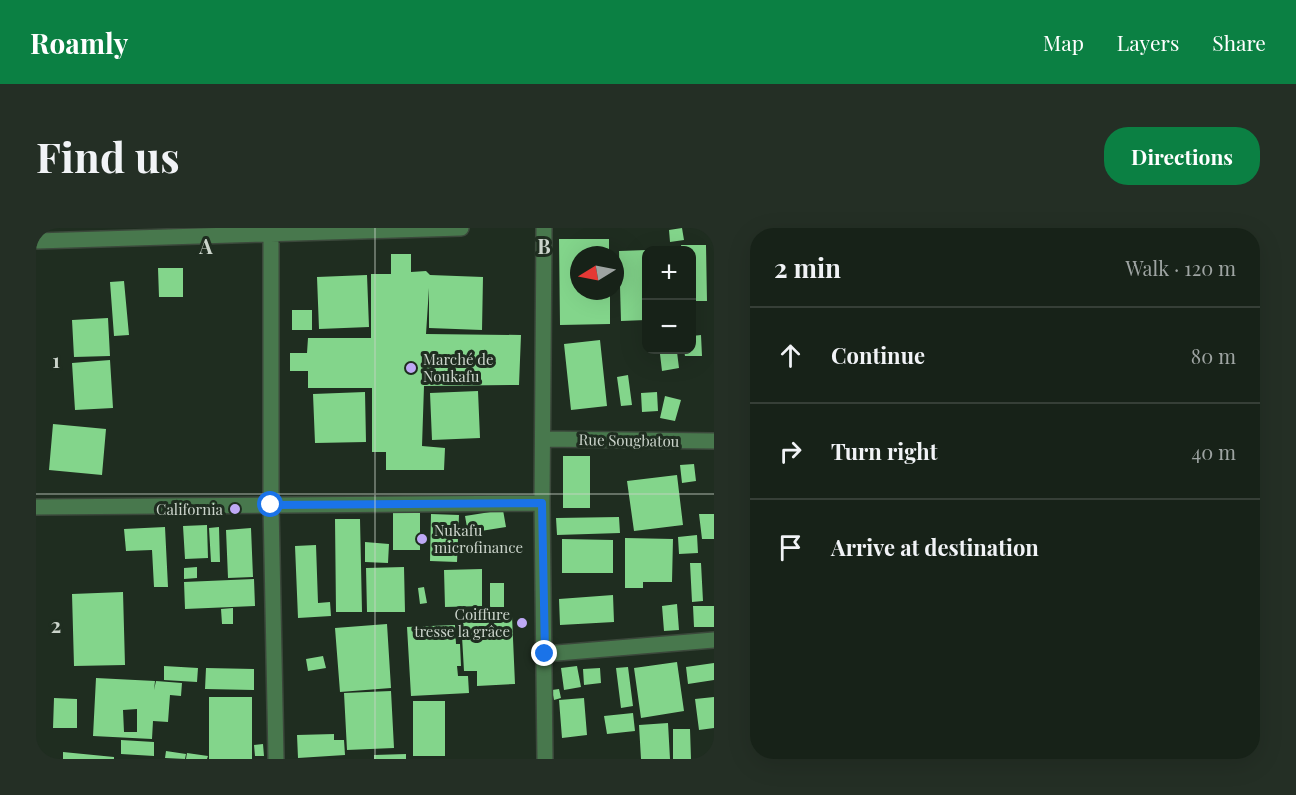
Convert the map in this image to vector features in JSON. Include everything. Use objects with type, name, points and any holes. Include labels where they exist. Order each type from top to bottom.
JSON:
[{"type":"street","points":[[36,241],[271,230],[461,228]]},
{"type":"street","points":[[544,228],[542,503],[545,759]]},
{"type":"street","points":[[271,230],[271,505],[276,759]]},
{"type":"street","name":"Rue Sougbatou","points":[[543,440],[714,441]]},
{"type":"street","points":[[36,507],[542,503]]},
{"type":"street","points":[[545,654],[714,640]]},
{"type":"building","points":[[682,228],[684,240],[670,242],[669,230]]},
{"type":"building","points":[[559,239],[609,239],[609,246],[570,246],[570,300],[610,300],[610,324],[560,325]]},
{"type":"building","points":[[706,245],[707,301],[696,301],[696,246],[681,246]]},
{"type":"building","points":[[642,250],[642,320],[621,321],[620,300],[624,300],[624,251]]},
{"type":"building","points":[[391,254],[411,254],[411,272],[426,271],[430,275],[483,277],[482,330],[429,328],[429,288],[426,334],[521,335],[519,385],[424,386],[422,446],[445,448],[444,470],[386,470],[386,452],[372,452],[372,388],[308,388],[308,371],[290,371],[290,353],[307,353],[308,338],[371,338],[371,274],[391,274]]},
{"type":"building","points":[[158,268],[183,268],[183,297],[159,297]]},
{"type":"building","points":[[367,275],[369,327],[319,329],[317,277]]},
{"type":"building","points":[[124,281],[129,335],[114,336],[110,282]]},
{"type":"building","points":[[292,310],[312,310],[312,330],[292,330]]},
{"type":"building","points":[[108,318],[110,356],[74,357],[72,320]]},
{"type":"building","points":[[701,335],[702,356],[685,356],[685,354],[696,354],[696,336]]},
{"type":"building","points":[[600,340],[607,406],[571,410],[564,344]]},
{"type":"building","points":[[660,354],[677,354],[679,368],[662,371]]},
{"type":"building","points":[[110,360],[113,408],[75,410],[72,363]]},
{"type":"building","points":[[628,375],[632,405],[621,406],[617,377]]},
{"type":"building","points":[[478,391],[480,438],[432,440],[430,393]]},
{"type":"building","points":[[365,392],[366,442],[315,443],[313,394]]},
{"type":"building","points":[[657,392],[658,411],[642,412],[641,393]]},
{"type":"building","points":[[665,396],[681,400],[675,421],[660,418]]},
{"type":"building","points":[[53,424],[106,429],[102,475],[49,470]]},
{"type":"building","points":[[563,456],[590,456],[590,508],[563,508]]},
{"type":"building","points":[[694,464],[696,481],[682,483],[680,465]]},
{"type":"building","points":[[677,475],[683,525],[634,531],[627,481]]},
{"type":"building","points":[[503,510],[506,527],[468,533],[465,516]]},
{"type":"building","points":[[393,513],[420,513],[420,550],[393,550]]},
{"type":"building","points":[[431,514],[459,515],[457,562],[430,561]]},
{"type":"building","points":[[699,514],[714,514],[714,539],[702,539]]},
{"type":"building","points":[[619,517],[620,533],[557,535],[556,518]]},
{"type":"building","points":[[335,519],[360,519],[362,612],[336,612]]},
{"type":"building","points":[[207,525],[208,558],[185,559],[183,526]]},
{"type":"building","points":[[165,527],[168,587],[154,587],[152,550],[126,551],[124,529]]},
{"type":"building","points":[[219,527],[220,562],[211,562],[209,528]]},
{"type":"building","points":[[251,528],[253,577],[228,578],[226,530]]},
{"type":"building","points":[[697,535],[698,553],[679,554],[678,537]]},
{"type":"building","points":[[625,538],[673,539],[672,582],[643,582],[643,588],[625,588]]},
{"type":"building","points":[[562,539],[613,540],[613,573],[562,573]]},
{"type":"building","points":[[365,542],[389,544],[388,563],[365,562]]},
{"type":"building","points":[[316,545],[318,603],[330,602],[331,616],[298,618],[295,546]]},
{"type":"building","points":[[690,563],[701,563],[703,601],[692,602]]},
{"type":"building","points":[[197,567],[197,578],[184,579],[184,568]]},
{"type":"building","points":[[404,567],[405,612],[367,612],[366,568]]},
{"type":"building","points":[[482,569],[482,606],[445,607],[444,570]]},
{"type":"building","points":[[254,579],[255,606],[185,609],[184,582]]},
{"type":"building","points":[[490,583],[504,583],[504,607],[490,607]]},
{"type":"building","points":[[424,587],[427,603],[420,604],[418,588]]},
{"type":"building","points":[[123,592],[125,665],[74,666],[72,594]]},
{"type":"building","points":[[613,595],[614,622],[560,625],[559,599]]},
{"type":"building","points":[[677,604],[679,630],[664,631],[662,606]]},
{"type":"building","points":[[693,606],[714,606],[714,627],[694,627]]},
{"type":"building","points":[[233,608],[233,624],[222,624],[221,609]]},
{"type":"building","points":[[512,616],[515,684],[477,686],[477,671],[464,671],[461,619]]},
{"type":"building","points":[[387,624],[391,688],[340,692],[335,628]]},
{"type":"building","points":[[455,625],[456,644],[460,644],[461,666],[457,666],[458,676],[468,676],[469,693],[411,696],[407,627]]},
{"type":"building","points":[[323,656],[326,668],[308,671],[306,659]]},
{"type":"building","points":[[677,662],[684,711],[641,718],[634,668]]},
{"type":"building","points":[[714,663],[714,680],[688,684],[686,667]]},
{"type":"building","points":[[164,666],[198,668],[197,682],[164,680]]},
{"type":"building","points":[[577,666],[581,687],[564,690],[561,668]]},
{"type":"building","points":[[628,667],[633,706],[621,708],[616,668]]},
{"type":"building","points":[[206,668],[254,669],[254,690],[205,689]]},
{"type":"building","points":[[600,668],[601,683],[584,685],[583,669]]},
{"type":"building","points":[[96,678],[155,681],[154,690],[156,681],[182,683],[181,696],[170,695],[168,722],[153,721],[152,739],[93,736]],"holes":[[[137,709],[137,732],[124,732],[123,710]]]},
{"type":"building","points":[[559,689],[561,698],[554,700],[552,690]]},
{"type":"building","points":[[391,691],[394,748],[347,750],[344,693]]},
{"type":"building","points":[[209,697],[252,697],[252,759],[209,759]]},
{"type":"building","points":[[714,697],[714,728],[699,730],[695,699]]},
{"type":"building","points":[[54,698],[77,699],[77,728],[53,728]]},
{"type":"building","points":[[584,698],[587,735],[562,738],[559,700]]},
{"type":"building","points":[[413,701],[445,701],[445,756],[413,756]]},
{"type":"building","points":[[633,713],[635,731],[607,734],[604,716]]},
{"type":"building","points":[[668,723],[670,759],[641,759],[639,725]]},
{"type":"building","points":[[673,729],[690,729],[691,759],[673,759]]},
{"type":"building","points":[[334,734],[334,740],[344,740],[345,755],[298,758],[297,735]]},
{"type":"building","points":[[121,740],[154,742],[154,756],[121,754]]},
{"type":"building","points":[[263,744],[264,756],[255,756],[254,745]]},
{"type":"building","points":[[166,751],[186,754],[185,759],[165,758]]},
{"type":"building","points":[[63,752],[114,757],[114,759],[63,759]]},
{"type":"building","points":[[187,753],[208,756],[207,759],[186,759]]},
{"type":"building","points":[[406,754],[406,759],[374,759],[374,755]]},
{"type":"place","name":"Marché de Noukafu","points":[[411,368]]},
{"type":"place","name":"California","points":[[235,509]]},
{"type":"place","name":"Nukafu microfinance","points":[[422,539]]},
{"type":"place","name":"Coiffure tresse la grâce","points":[[522,623]]},
{"type":"route","points":[[271,505],[542,503],[545,654]]}]
